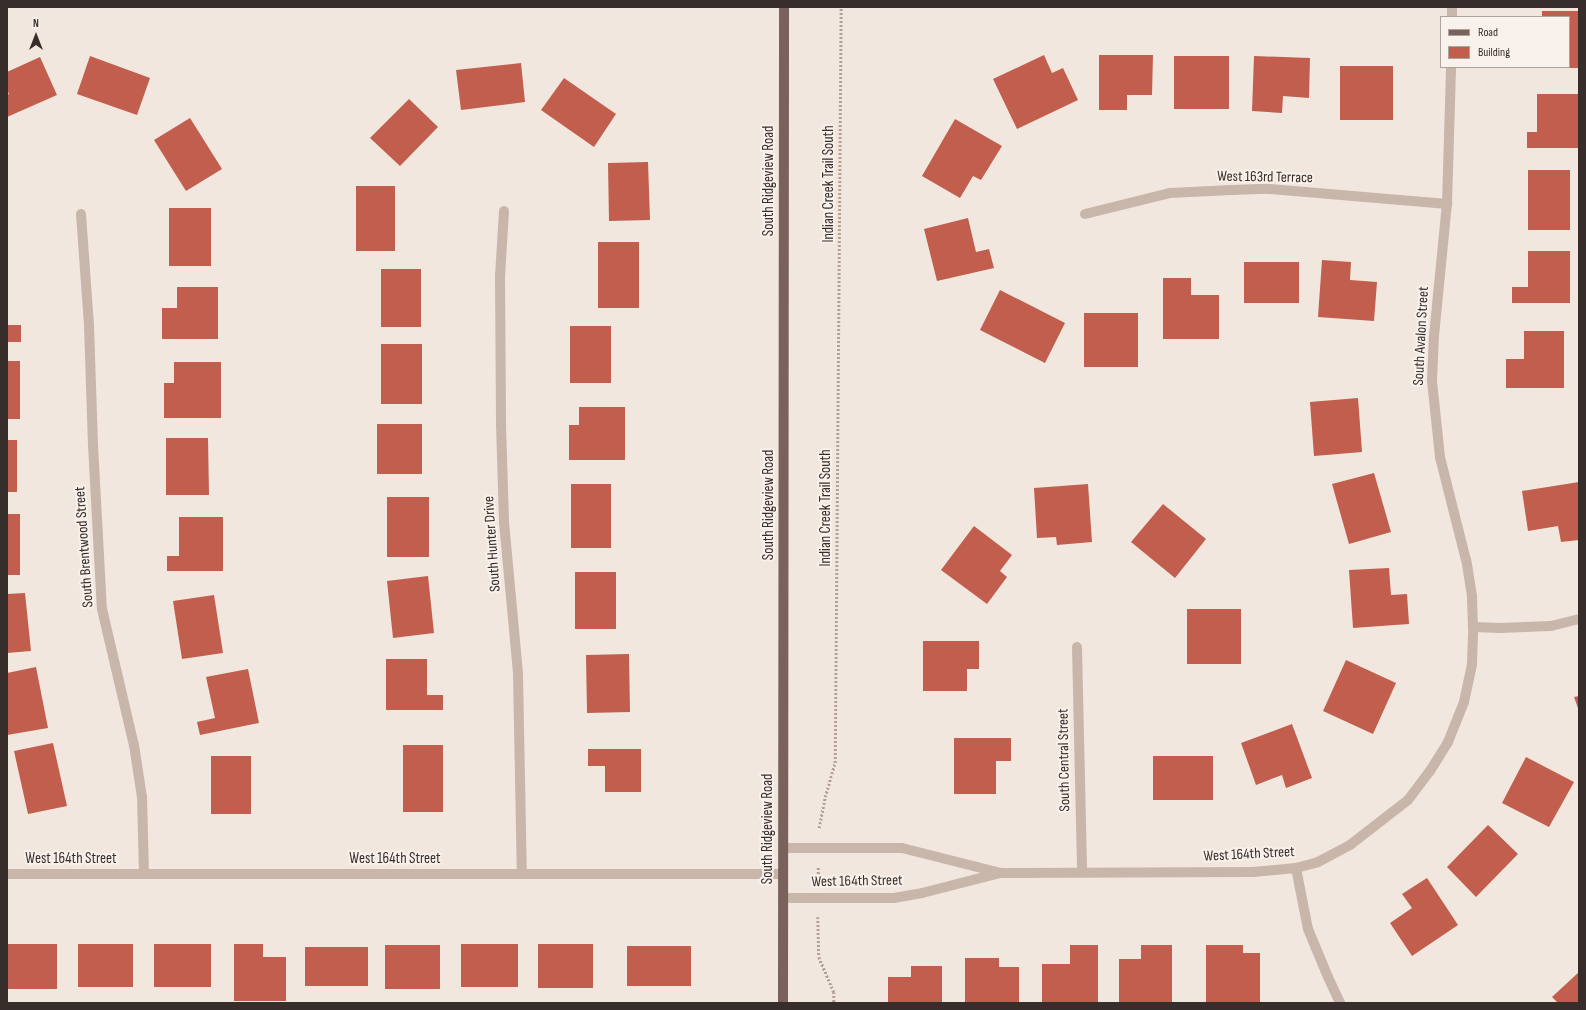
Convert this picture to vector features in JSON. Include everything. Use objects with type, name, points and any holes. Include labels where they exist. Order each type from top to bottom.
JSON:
[{"type":"main road","name":"South Ridgeview Road","points":[[784,7],[784,1003]]},
{"type":"street","name":"South Avalon Street","points":[[1451,68],[1447,204],[1434,336],[1432,381],[1440,457],[1466,560],[1472,596],[1474,627]]},
{"type":"street","name":"West 163rd Terrace","points":[[1085,214],[1170,193],[1231,190],[1269,189],[1447,204]]},
{"type":"street","name":"South Hunter Drive","points":[[504,211],[500,276],[501,424],[504,522],[518,674],[522,874]]},
{"type":"street","name":"South Brentwood Street","points":[[81,214],[89,325],[93,445],[102,609],[134,745],[142,797],[144,874]]},
{"type":"street","points":[[1474,627],[1500,628],[1551,626],[1579,619]]},
{"type":"street","name":"West 164th Street","points":[[783,848],[902,848],[1002,872],[1253,872],[1296,868],[1318,862],[1350,845],[1408,800],[1430,771],[1448,742],[1464,702],[1472,664],[1474,627]]},
{"type":"street","name":"South Central Street","points":[[1077,647],[1082,872]]},
{"type":"street","points":[[1296,868],[1308,929],[1340,1003]]},
{"type":"street","name":"West 164th Street","points":[[783,898],[894,898],[922,893],[1002,872]]},
{"type":"street","name":"West 164th Street","points":[[7,874],[783,874]]},
{"type":"path","name":"Indian Creek Trail South","points":[[834,1003],[834,992],[819,958],[818,848],[819,822],[835,763],[841,7]]},
{"type":"building","points":[[1542,11],[1579,11],[1579,68],[1570,68],[1570,16],[1542,16]]},
{"type":"building","points":[[1044,55],[1052,73],[1063,68],[1078,100],[1017,129],[993,79]]},
{"type":"building","points":[[1099,55],[1153,55],[1152,95],[1127,95],[1127,110],[1099,110]]},
{"type":"building","points":[[90,56],[150,78],[137,115],[77,94]]},
{"type":"building","points":[[1174,56],[1229,56],[1229,109],[1174,109]]},
{"type":"building","points":[[1254,56],[1310,58],[1309,98],[1283,96],[1282,113],[1252,111]]},
{"type":"building","points":[[40,57],[57,95],[7,117],[7,95],[9,94],[7,90],[7,72]]},
{"type":"building","points":[[521,63],[525,102],[461,110],[456,70]]},
{"type":"building","points":[[1340,66],[1393,66],[1393,120],[1340,120]]},
{"type":"building","points":[[564,78],[616,114],[594,147],[541,110]]},
{"type":"building","points":[[1537,94],[1579,94],[1579,148],[1527,148],[1527,132],[1537,132]]},
{"type":"building","points":[[409,99],[438,127],[400,166],[370,138]]},
{"type":"building","points":[[190,118],[222,169],[186,191],[154,140]]},
{"type":"building","points":[[955,119],[1002,146],[981,180],[973,176],[960,198],[922,176]]},
{"type":"building","points":[[648,162],[650,220],[609,221],[608,163]]},
{"type":"building","points":[[1528,170],[1570,170],[1570,230],[1528,230]]},
{"type":"building","points":[[356,186],[395,186],[395,251],[356,251]]},
{"type":"building","points":[[169,208],[211,208],[211,266],[169,266]]},
{"type":"building","points":[[968,218],[976,252],[989,249],[994,268],[937,281],[924,229]]},
{"type":"building","points":[[598,242],[639,242],[639,308],[598,308]]},
{"type":"building","points":[[1528,251],[1570,251],[1570,303],[1512,303],[1512,287],[1528,287]]},
{"type":"building","points":[[1322,260],[1351,262],[1350,280],[1377,282],[1374,321],[1318,317]]},
{"type":"building","points":[[1244,262],[1299,262],[1299,303],[1244,303]]},
{"type":"building","points":[[381,269],[421,269],[421,327],[381,327]]},
{"type":"building","points":[[1163,278],[1191,278],[1191,295],[1219,295],[1219,339],[1163,339]]},
{"type":"building","points":[[177,287],[218,287],[218,339],[162,339],[162,308],[177,308]]},
{"type":"building","points":[[1000,290],[1065,323],[1045,363],[980,330]]},
{"type":"building","points":[[1084,313],[1138,313],[1138,367],[1084,367]]},
{"type":"building","points":[[7,325],[21,325],[21,342],[7,342]]},
{"type":"building","points":[[570,326],[611,326],[611,383],[570,383]]},
{"type":"building","points":[[1524,331],[1564,331],[1564,388],[1506,388],[1506,359],[1524,359]]},
{"type":"building","points":[[381,344],[422,344],[422,404],[381,404]]},
{"type":"building","points":[[7,361],[20,361],[20,419],[7,419]]},
{"type":"building","points":[[174,362],[221,362],[221,418],[164,418],[164,383],[174,383]]},
{"type":"building","points":[[1358,398],[1362,452],[1314,456],[1310,402]]},
{"type":"building","points":[[579,407],[625,407],[625,460],[569,460],[569,425],[579,425]]},
{"type":"building","points":[[377,424],[422,424],[422,474],[377,474]]},
{"type":"building","points":[[166,438],[208,438],[209,495],[166,495]]},
{"type":"building","points":[[7,440],[17,440],[17,492],[7,492]]},
{"type":"building","points":[[1374,473],[1391,532],[1349,544],[1332,484]]},
{"type":"building","points":[[1579,482],[1579,540],[1561,542],[1558,526],[1528,531],[1522,491]]},
{"type":"building","points":[[571,484],[611,484],[611,548],[571,548]]},
{"type":"building","points":[[1088,484],[1092,542],[1057,545],[1056,537],[1037,538],[1034,488]]},
{"type":"building","points":[[387,497],[429,497],[429,557],[387,557]]},
{"type":"building","points":[[1163,504],[1206,539],[1175,578],[1131,542]]},
{"type":"building","points":[[7,514],[20,514],[20,575],[7,575]]},
{"type":"building","points":[[179,517],[223,517],[223,571],[167,571],[167,556],[179,556]]},
{"type":"building","points":[[974,526],[1012,555],[1000,571],[1007,577],[987,604],[941,570]]},
{"type":"building","points":[[1389,568],[1391,595],[1407,594],[1409,624],[1353,628],[1349,570]]},
{"type":"building","points":[[575,572],[616,572],[616,629],[575,629]]},
{"type":"building","points":[[428,576],[434,633],[393,638],[387,581]]},
{"type":"building","points":[[25,593],[31,651],[7,653],[7,594]]},
{"type":"building","points":[[214,595],[223,653],[182,659],[173,601]]},
{"type":"building","points":[[1187,609],[1241,609],[1241,664],[1187,664]]},
{"type":"building","points":[[923,641],[979,641],[979,669],[967,669],[967,691],[923,691]]},
{"type":"building","points":[[629,654],[630,712],[587,713],[586,655]]},
{"type":"building","points":[[386,659],[427,659],[427,695],[443,695],[443,710],[386,710]]},
{"type":"building","points":[[1346,660],[1396,683],[1373,734],[1323,711]]},
{"type":"building","points":[[36,667],[48,728],[7,735],[7,673]]},
{"type":"building","points":[[248,669],[259,723],[200,735],[197,722],[215,718],[206,677]]},
{"type":"building","points":[[1579,696],[1579,711],[1574,697]]},
{"type":"building","points":[[1292,724],[1312,778],[1286,788],[1282,775],[1256,785],[1241,743]]},
{"type":"building","points":[[954,738],[1011,738],[1011,761],[996,761],[996,794],[954,794]]},
{"type":"building","points":[[53,743],[67,806],[28,814],[14,751]]},
{"type":"building","points":[[403,745],[443,745],[443,812],[403,812]]},
{"type":"building","points":[[588,749],[641,749],[641,792],[605,792],[605,766],[588,766]]},
{"type":"building","points":[[211,756],[251,756],[251,814],[211,814]]},
{"type":"building","points":[[1153,756],[1213,756],[1213,800],[1153,800]]},
{"type":"building","points":[[1526,757],[1574,782],[1549,827],[1502,803]]},
{"type":"building","points":[[1488,825],[1518,854],[1476,897],[1447,867]]},
{"type":"building","points":[[1427,878],[1458,925],[1412,956],[1390,923],[1412,908],[1402,894]]},
{"type":"building","points":[[7,944],[57,944],[57,989],[7,989]]},
{"type":"building","points":[[78,944],[133,944],[133,987],[78,987]]},
{"type":"building","points":[[154,944],[211,944],[211,987],[154,987]]},
{"type":"building","points":[[234,944],[263,944],[263,957],[286,957],[286,1001],[234,1001]]},
{"type":"building","points":[[461,944],[518,944],[518,987],[461,987]]},
{"type":"building","points":[[538,944],[593,944],[593,988],[538,988]]},
{"type":"building","points":[[385,945],[440,945],[440,989],[385,989]]},
{"type":"building","points":[[1070,945],[1098,945],[1098,1003],[1042,1003],[1042,964],[1070,964]]},
{"type":"building","points":[[1141,945],[1172,945],[1172,1002],[1119,1002],[1119,959],[1141,959]]},
{"type":"building","points":[[1206,945],[1243,945],[1243,953],[1260,953],[1260,1002],[1206,1002]]},
{"type":"building","points":[[627,946],[691,946],[691,986],[627,986]]},
{"type":"building","points":[[305,947],[368,947],[368,986],[305,986]]},
{"type":"building","points":[[965,958],[999,958],[999,967],[1019,967],[1019,1003],[965,1003]]},
{"type":"building","points":[[911,966],[942,966],[942,1003],[888,1003],[888,977],[911,977]]},
{"type":"building","points":[[1579,972],[1579,1003],[1558,1003],[1552,997]]}]
